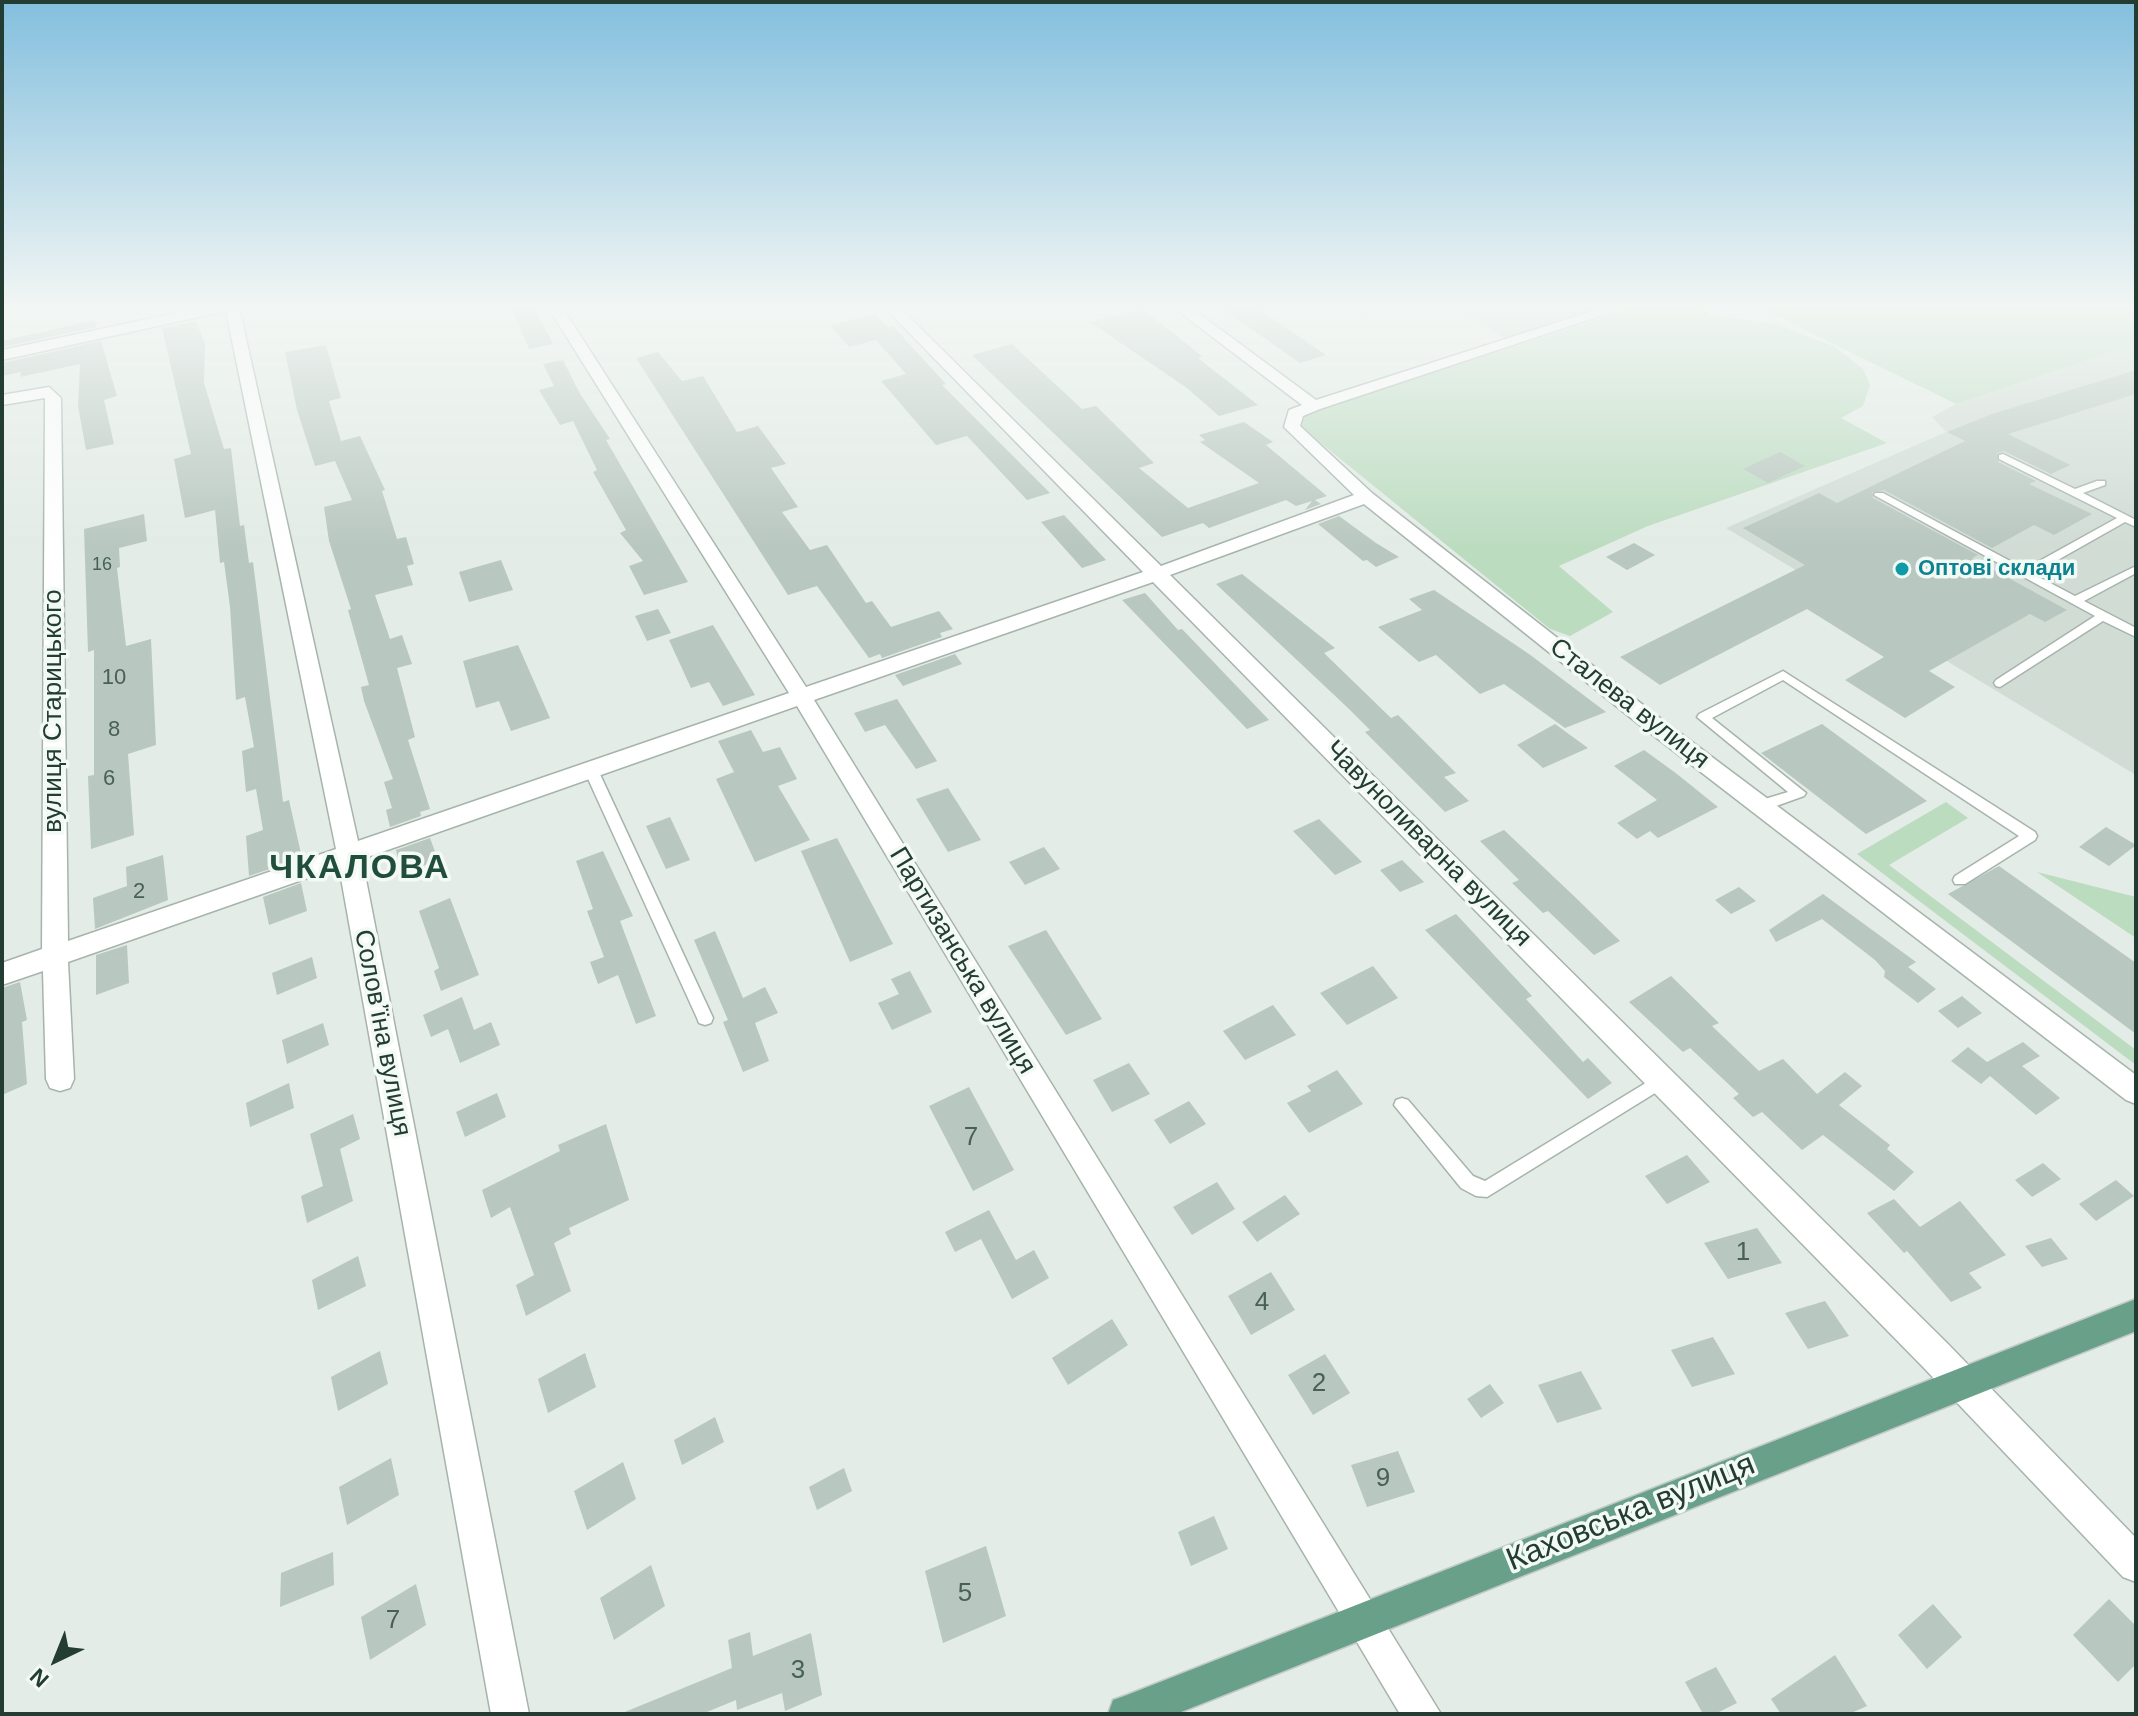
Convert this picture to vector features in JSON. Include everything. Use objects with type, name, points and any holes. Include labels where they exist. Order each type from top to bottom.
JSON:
[{"type":"main road","name":"Каховська вулиця","points":[[1127,1714],[2136,1315]]},
{"type":"street","name":"Соловʼїна вулиця","points":[[247,387],[349,855],[510,1714]]},
{"type":"street","name":"Партизанська вулиця","points":[[606,387],[801,696],[1361,1619],[1422,1714]]},
{"type":"street","name":"Чавуноливарна вулиця","points":[[972,387],[1962,1383],[2136,1564]]},
{"type":"street","points":[[1288,387],[1314,406],[1372,387]]},
{"type":"street","name":"вулиця Старицького","points":[[2,400],[39,392],[49,392],[53,398],[55,955],[60,1079]]},
{"type":"street","name":"Сталева вулиця","points":[[1314,406],[1295,413],[1292,427],[1366,497],[1760,806],[2136,1091]]},
{"type":"street","points":[[2,974],[1159,573],[1366,497]]},
{"type":"lane","points":[[2003,457],[2130,521]]},
{"type":"lane","points":[[2075,493],[2101,483]]},
{"type":"lane","points":[[1879,495],[2136,633]]},
{"type":"lane","points":[[2025,574],[2130,521]]},
{"type":"lane","points":[[2075,601],[2136,569]]},
{"type":"lane","points":[[2000,683],[2103,616]]},
{"type":"lane","points":[[1760,806],[1799,793],[1703,717],[1783,675],[2030,836],[1960,880]]},
{"type":"lane","points":[[591,770],[705,1018]]},
{"type":"lane","points":[[1402,1105],[1467,1182],[1476,1188],[1487,1189],[1662,1080]]},
{"type":"shaded area","points":[[2007,387],[2136,387],[2136,775],[1726,528],[1946,432],[1932,417],[1956,404]]},
{"type":"green space","points":[[1388,387],[1869,387],[1863,406],[1841,418],[1887,443],[1648,526],[1559,566],[1613,612],[1570,636],[1550,629],[1301,427],[1302,416]]},
{"type":"green space","points":[[1921,387],[2007,387],[1956,404]]},
{"type":"green space","points":[[1946,802],[1968,818],[1889,865],[2136,1050],[2136,1065],[1857,854]]},
{"type":"green space","points":[[2037,872],[2136,897],[2136,938]]},
{"type":"building","points":[[79,387],[114,387],[117,396],[104,400],[114,444],[86,450],[78,406]]},
{"type":"building","points":[[176,387],[205,387],[224,449],[231,448],[240,526],[244,525],[249,563],[253,562],[283,802],[289,800],[302,858],[249,876],[246,836],[263,830],[256,789],[246,792],[242,751],[254,747],[245,697],[236,700],[230,607],[224,562],[220,563],[215,510],[185,518],[174,459],[191,454]]},
{"type":"building","points":[[292,387],[338,387],[341,398],[329,401],[341,441],[360,436],[385,490],[382,491],[397,539],[406,537],[414,564],[407,566],[413,585],[375,595],[390,639],[402,635],[412,664],[397,668],[415,737],[408,740],[430,809],[420,812],[421,816],[390,827],[386,810],[392,808],[384,782],[393,779],[364,701],[361,687],[369,685],[348,610],[351,609],[329,541],[324,507],[352,500],[335,461],[315,466]]},
{"type":"building","points":[[577,387],[610,439],[606,440],[688,582],[644,595],[629,566],[643,561],[620,533],[626,530],[593,472],[597,470],[573,421],[560,425],[539,390]]},
{"type":"building","points":[[655,387],[710,387],[737,432],[758,426],[786,464],[771,468],[798,507],[782,512],[810,550],[827,545],[866,603],[872,601],[891,627],[939,611],[953,629],[940,633],[942,637],[882,658],[880,654],[869,658],[817,586],[788,595]]},
{"type":"building","points":[[886,387],[944,387],[1050,493],[1027,500],[967,436],[936,445]]},
{"type":"building","points":[[1005,387],[1058,387],[1082,409],[1096,406],[1154,463],[1139,468],[1188,508],[1259,483],[1200,442],[1205,440],[1199,435],[1244,422],[1273,442],[1266,445],[1327,496],[1315,500],[1321,504],[1305,510],[1312,501],[1296,506],[1286,500],[1209,528],[1203,523],[1162,537]]},
{"type":"building","points":[[1235,387],[1258,405],[1219,416],[1187,388]]},
{"type":"building","points":[[2080,387],[2136,387],[2136,394],[2008,434],[2070,465],[2051,474],[2004,451],[1997,453],[1998,462],[2036,481],[2029,484],[2092,514],[2054,535],[2034,525],[1992,548],[1884,490],[1872,492],[1873,498],[1978,555],[1972,558],[2067,610],[2045,622],[2030,614],[1929,671],[1955,687],[1905,718],[1845,680],[1884,657],[1807,609],[1660,685],[1620,657],[1805,565],[1743,528],[1819,493],[1837,503],[1965,441],[1947,432],[1992,414]]},
{"type":"building","points":[[1780,452],[1805,466],[1768,483],[1743,469]]},
{"type":"building","points":[[144,514],[147,541],[119,548],[120,567],[117,568],[126,646],[151,639],[156,745],[128,754],[134,835],[91,849],[88,776],[94,775],[94,650],[88,652],[84,529]]},
{"type":"building","points":[[1064,515],[1106,560],[1082,568],[1041,522]]},
{"type":"building","points":[[1339,516],[1399,557],[1376,567],[1367,560],[1363,561],[1318,524]]},
{"type":"building","points":[[1634,543],[1655,555],[1627,570],[1606,557]]},
{"type":"building","points":[[501,560],[513,590],[469,602],[459,572]]},
{"type":"building","points":[[1242,574],[1335,648],[1324,653],[1391,718],[1398,715],[1456,773],[1444,777],[1469,801],[1445,812],[1365,732],[1370,730],[1348,708],[1216,584]]},
{"type":"building","points":[[1434,590],[1529,654],[1606,712],[1565,728],[1504,684],[1480,694],[1436,655],[1419,662],[1378,627],[1422,610],[1409,599]]},
{"type":"building","points":[[1145,593],[1269,720],[1247,729],[1122,600]]},
{"type":"building","points":[[658,609],[671,633],[647,641],[635,616]]},
{"type":"building","points":[[713,625],[755,695],[723,706],[709,682],[691,688],[669,640]]},
{"type":"building","points":[[518,645],[550,718],[511,731],[499,701],[476,708],[463,661]]},
{"type":"building","points":[[955,654],[962,664],[903,686],[895,675]]},
{"type":"building","points":[[897,699],[937,761],[916,769],[885,725],[865,732],[854,713]]},
{"type":"building","points":[[1555,724],[1588,748],[1543,768],[1517,745]]},
{"type":"building","points":[[1822,724],[1927,801],[1866,834],[1761,753]]},
{"type":"building","points":[[751,730],[763,752],[780,747],[797,779],[778,786],[810,840],[755,862],[716,779],[734,772],[718,741]]},
{"type":"building","points":[[1644,750],[1718,807],[1658,838],[1650,831],[1637,839],[1617,823],[1657,800],[1614,766]]},
{"type":"building","points":[[948,788],[981,840],[948,852],[916,799]]},
{"type":"building","points":[[670,817],[690,860],[666,869],[646,826]]},
{"type":"building","points":[[1319,819],[1362,862],[1335,875],[1293,831]]},
{"type":"building","points":[[2106,827],[2136,845],[2109,866],[2079,847]]},
{"type":"building","points":[[1504,830],[1620,941],[1594,955],[1548,911],[1543,913],[1512,883],[1519,880],[1480,841]]},
{"type":"building","points":[[430,838],[438,860],[402,874],[396,850]]},
{"type":"building","points":[[837,838],[893,944],[850,962],[801,851]]},
{"type":"building","points":[[1044,847],[1060,869],[1025,885],[1009,862]]},
{"type":"building","points":[[603,851],[633,916],[620,921],[656,1016],[636,1024],[618,975],[598,984],[590,962],[604,957],[587,911],[593,909],[576,861]]},
{"type":"building","points":[[163,855],[168,900],[95,929],[93,898],[127,886],[126,867]]},
{"type":"building","points":[[1402,860],[1424,882],[1400,892],[1380,870]]},
{"type":"building","points":[[1999,866],[2136,963],[2136,1034],[1948,894]]},
{"type":"building","points":[[301,883],[307,911],[269,925],[263,897]]},
{"type":"building","points":[[1739,887],[1756,901],[1731,914],[1715,900]]},
{"type":"building","points":[[1823,894],[1916,962],[1908,967],[1936,989],[1918,1003],[1884,977],[1885,971],[1875,960],[1822,919],[1776,942],[1769,930]]},
{"type":"building","points":[[450,898],[479,975],[441,991],[434,971],[439,968],[419,911]]},
{"type":"building","points":[[1456,914],[1532,996],[1526,999],[1583,1062],[1588,1058],[1612,1083],[1588,1099],[1425,930]]},
{"type":"building","points":[[1046,930],[1102,1019],[1066,1035],[1008,946]]},
{"type":"building","points":[[715,931],[743,998],[765,987],[778,1013],[755,1023],[769,1061],[743,1072],[723,1022],[728,1020],[694,940]]},
{"type":"building","points":[[127,945],[129,983],[96,995],[96,955]]},
{"type":"building","points":[[312,957],[317,978],[277,995],[272,973]]},
{"type":"building","points":[[1373,966],[1398,998],[1347,1025],[1320,993]]},
{"type":"building","points":[[910,971],[932,1012],[892,1030],[878,1003],[899,994],[891,979]]},
{"type":"building","points":[[1671,976],[1719,1023],[1712,1026],[1759,1071],[1783,1059],[1817,1094],[1845,1072],[1862,1086],[1839,1105],[1890,1145],[1887,1149],[1914,1172],[1894,1191],[1823,1135],[1802,1150],[1762,1112],[1753,1117],[1733,1098],[1739,1094],[1690,1048],[1683,1052],[1629,1002]]},
{"type":"building","points":[[20,982],[27,1020],[22,1022],[27,1084],[2,1095],[2,988]]},
{"type":"building","points":[[1962,996],[1982,1013],[1958,1028],[1938,1011]]},
{"type":"building","points":[[462,997],[474,1030],[491,1022],[500,1045],[460,1063],[448,1029],[431,1037],[423,1015]]},
{"type":"building","points":[[1273,1005],[1296,1035],[1245,1060],[1223,1031]]},
{"type":"building","points":[[323,1023],[329,1045],[287,1064],[282,1040]]},
{"type":"building","points":[[2023,1042],[2040,1056],[2022,1066],[2060,1098],[2036,1115],[1990,1076],[1981,1084],[1951,1061],[1968,1047],[1987,1062]]},
{"type":"building","points":[[1129,1063],[1150,1094],[1112,1112],[1093,1080]]},
{"type":"building","points":[[1337,1070],[1363,1104],[1309,1133],[1287,1103],[1311,1091],[1307,1086]]},
{"type":"building","points":[[289,1083],[294,1108],[250,1127],[246,1103]]},
{"type":"building","points":[[969,1087],[1014,1170],[973,1191],[929,1106]]},
{"type":"building","points":[[497,1093],[506,1117],[465,1137],[456,1112]]},
{"type":"building","points":[[1189,1101],[1206,1124],[1170,1144],[1154,1120]]},
{"type":"building","points":[[353,1114],[360,1139],[340,1149],[353,1201],[307,1223],[301,1196],[323,1186],[310,1134]]},
{"type":"building","points":[[606,1124],[629,1200],[569,1228],[571,1234],[554,1243],[571,1291],[526,1316],[516,1285],[534,1275],[510,1207],[491,1218],[482,1190],[560,1151],[558,1145]]},
{"type":"building","points":[[1687,1155],[1710,1182],[1667,1204],[1645,1176]]},
{"type":"building","points":[[2043,1163],[2061,1179],[2032,1197],[2015,1180]]},
{"type":"building","points":[[2116,1180],[2134,1196],[2096,1221],[2079,1204]]},
{"type":"building","points":[[1217,1182],[1235,1209],[1192,1235],[1173,1207]]},
{"type":"building","points":[[1285,1195],[1300,1214],[1257,1242],[1242,1222]]},
{"type":"building","points":[[1894,1199],[1920,1227],[1960,1201],[2006,1255],[1969,1273],[1982,1288],[1951,1302],[1907,1251],[1904,1253],[1867,1213]]},
{"type":"building","points":[[989,1210],[1016,1260],[1034,1250],[1049,1278],[1012,1299],[981,1239],[955,1252],[945,1232]]},
{"type":"building","points":[[1757,1228],[1782,1263],[1728,1279],[1704,1243]]},
{"type":"building","points":[[2051,1238],[2068,1259],[2042,1267],[2025,1246]]},
{"type":"building","points":[[358,1256],[366,1286],[318,1310],[312,1280]]},
{"type":"building","points":[[1271,1272],[1295,1310],[1251,1335],[1228,1296]]},
{"type":"building","points":[[1825,1301],[1849,1336],[1808,1349],[1785,1313]]},
{"type":"building","points":[[1112,1319],[1128,1345],[1068,1385],[1052,1358]]},
{"type":"building","points":[[1713,1337],[1735,1374],[1692,1387],[1671,1350]]},
{"type":"building","points":[[380,1351],[388,1384],[338,1411],[331,1377]]},
{"type":"building","points":[[585,1353],[596,1387],[548,1413],[538,1379]]},
{"type":"building","points":[[1325,1354],[1350,1393],[1313,1415],[1288,1375]]},
{"type":"building","points":[[1581,1371],[1602,1409],[1557,1423],[1538,1385]]},
{"type":"building","points":[[1490,1384],[1504,1403],[1481,1418],[1467,1399]]},
{"type":"building","points":[[715,1417],[724,1442],[682,1465],[674,1440]]},
{"type":"building","points":[[1398,1451],[1415,1492],[1367,1507],[1351,1465]]},
{"type":"building","points":[[391,1458],[399,1495],[347,1525],[339,1487]]},
{"type":"building","points":[[623,1462],[636,1499],[587,1530],[574,1491]]},
{"type":"building","points":[[844,1468],[852,1491],[817,1510],[809,1487]]},
{"type":"building","points":[[1214,1516],[1228,1549],[1191,1566],[1178,1532]]},
{"type":"building","points":[[986,1546],[1006,1616],[943,1643],[925,1571]]},
{"type":"building","points":[[333,1552],[334,1585],[280,1607],[281,1573]]},
{"type":"building","points":[[651,1565],[665,1606],[614,1640],[600,1598]]},
{"type":"building","points":[[416,1584],[426,1625],[370,1660],[361,1617]]},
{"type":"building","points":[[2109,1599],[2136,1626],[2136,1664],[2118,1682],[2073,1635]]},
{"type":"building","points":[[1933,1604],[1962,1637],[1927,1669],[1898,1635]]},
{"type":"building","points":[[750,1632],[753,1656],[811,1633],[822,1695],[785,1711],[782,1693],[737,1710],[736,1700],[702,1714],[620,1714],[732,1668],[728,1640]]},
{"type":"building","points":[[1835,1655],[1867,1706],[1849,1714],[1781,1714],[1771,1699]]},
{"type":"building","points":[[1716,1667],[1737,1703],[1715,1714],[1703,1714],[1685,1682]]},
{"type":"place","name":"Оптові склади","points":[[1902,569]]},
{"type":"district","name":"ЧКАЛОВА","points":[[360,869]]}]
